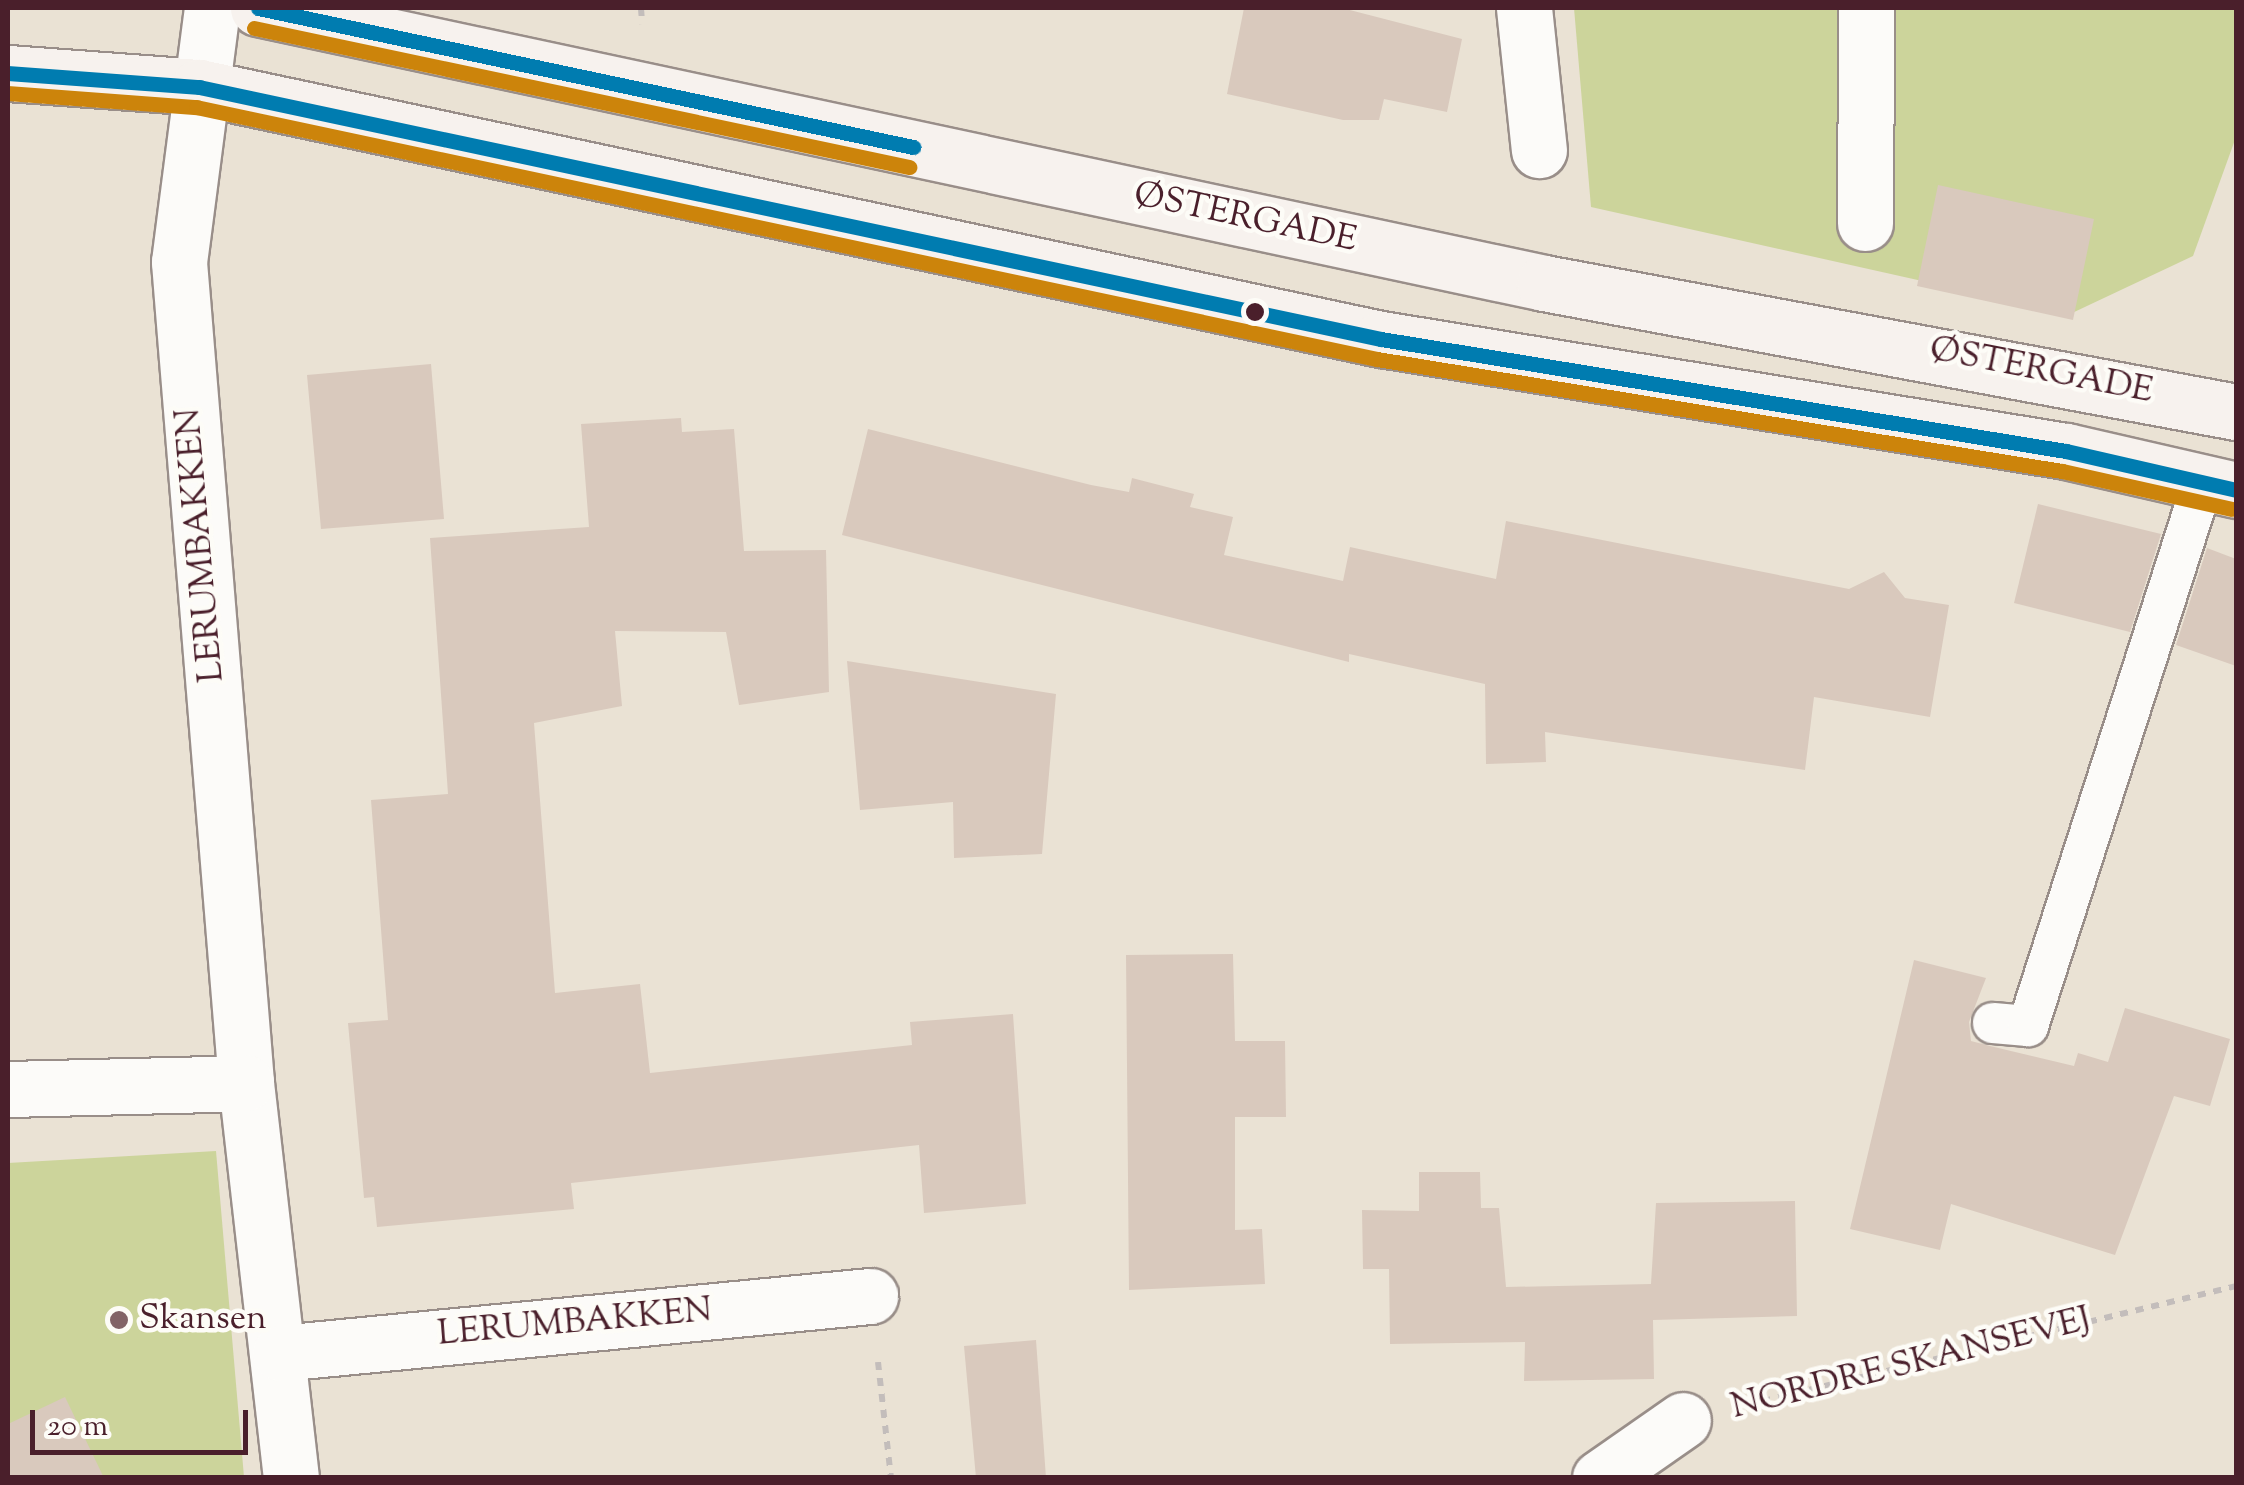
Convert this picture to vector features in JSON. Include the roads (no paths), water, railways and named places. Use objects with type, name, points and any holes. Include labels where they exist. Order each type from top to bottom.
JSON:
[{"type":"main road","name":"ØSTERGADE","points":[[258,8],[1544,282],[2236,412]]},
{"type":"main road","name":"ØSTERGADE","points":[[8,73],[198,88],[1381,339],[2066,450],[2220,486]]},
{"type":"street","name":"LERUMBAKKEN","points":[[212,8],[198,88],[179,262],[246,1083],[280,1352],[291,1478]]},
{"type":"street","points":[[1524,8],[1539,150]]},
{"type":"street","points":[[1866,8],[1866,223]]},
{"type":"street","points":[[8,1089],[246,1083]]},
{"type":"street","name":"LERUMBAKKEN","points":[[280,1352],[870,1296]]},
{"type":"street","name":"NORDRE SKANSEVEJ","points":[[1600,1478],[1683,1420]]},
{"type":"lane","points":[[1993,1023],[2028,1026],[2220,486]]},
{"type":"place","name":"Skansen","points":[[119,1320]]}]
